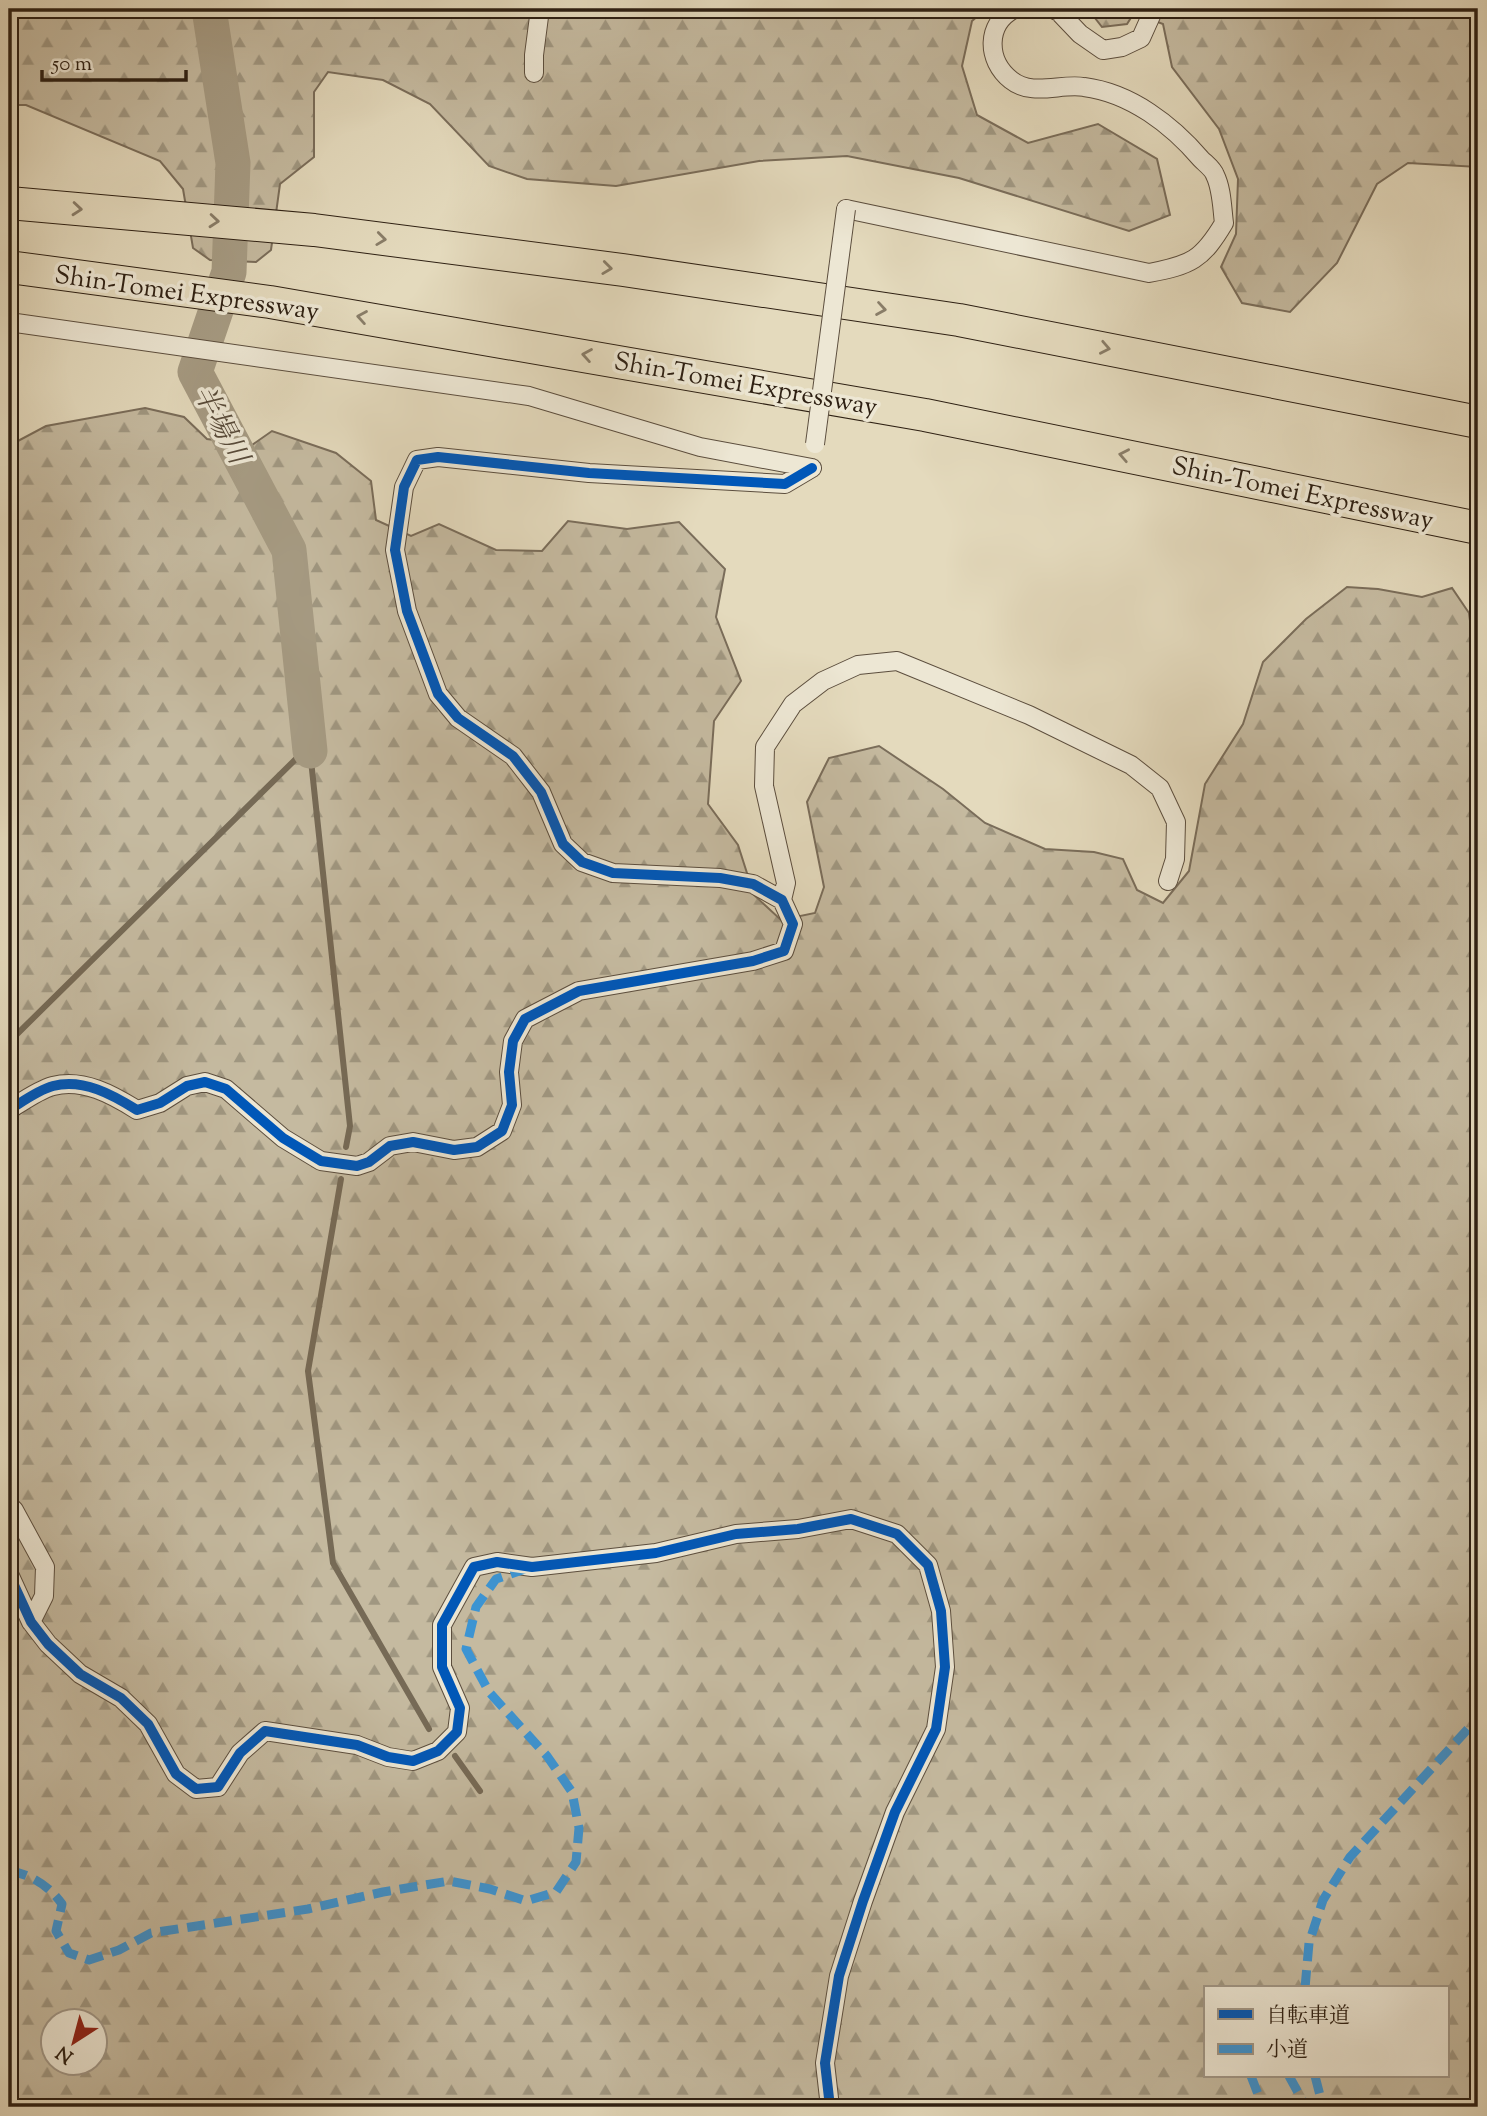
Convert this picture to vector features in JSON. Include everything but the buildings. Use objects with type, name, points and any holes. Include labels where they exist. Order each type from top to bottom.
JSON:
[{"type":"highway","points":[[9,203],[314,230],[624,270],[959,320],[1478,422]]},
{"type":"highway","name":"Shin-Tomei Expressway","points":[[9,267],[270,302],[925,415],[1478,528]]},
{"type":"street","points":[[534,73],[540,9]]},
{"type":"street","points":[[9,1110],[54,1086],[83,1085],[111,1094],[137,1110],[160,1103],[187,1086],[205,1082],[226,1089],[283,1138],[321,1161],[357,1166],[369,1162],[390,1146],[413,1142],[454,1150],[477,1147],[502,1131],[512,1105],[509,1072],[513,1041],[526,1019],[579,991],[753,961],[784,951],[793,924],[782,900],[753,884],[720,878],[613,873],[582,862],[563,844],[541,792],[513,756],[457,718],[438,694],[407,611],[395,550],[404,487],[418,460],[438,457],[589,473],[785,484],[812,468],[846,209],[1149,273],[1180,267],[1209,249],[1224,223],[1215,174],[1182,137],[1158,118],[1119,97],[1084,86],[1037,89],[1011,81],[994,58],[991,37],[1002,15],[1014,9]]},
{"type":"street","points":[[1053,9],[1080,34],[1103,50],[1122,47],[1141,38],[1154,9]]},
{"type":"street","points":[[9,322],[529,396],[700,447],[812,468]]},
{"type":"street","points":[[782,900],[786,883],[764,786],[765,747],[793,704],[823,681],[858,665],[897,661],[1041,721],[1131,765],[1160,788],[1176,822],[1175,859],[1168,881]]},
{"type":"street","points":[[9,1505],[45,1567],[44,1596],[31,1622]]},
{"type":"street","points":[[9,1574],[31,1622],[48,1644],[80,1674],[121,1698],[148,1724],[176,1774],[196,1789],[218,1787],[240,1753],[265,1731],[357,1745],[388,1758],[414,1762],[438,1751],[457,1732],[460,1708],[442,1667],[442,1625],[474,1567],[497,1562],[532,1567],[656,1553],[736,1534],[798,1529],[850,1519],[897,1534],[928,1565],[941,1611],[945,1667],[936,1729],[895,1812],[839,1976],[825,2063],[830,2107]]},
{"type":"green space","points":[[9,9],[986,9],[972,21],[962,66],[977,115],[1028,143],[1098,124],[1157,159],[1170,215],[1129,231],[959,178],[847,156],[759,161],[616,186],[527,179],[489,166],[430,104],[383,80],[328,72],[314,92],[314,157],[280,184],[271,250],[256,262],[210,260],[193,248],[183,189],[160,161],[26,105],[9,105]]},
{"type":"green space","points":[[1088,9],[1478,9],[1478,167],[1408,163],[1377,184],[1337,263],[1290,312],[1242,303],[1221,267],[1236,234],[1238,179],[1219,129],[1172,67],[1163,24],[1134,13],[1127,24],[1102,27]]},
{"type":"green space","points":[[145,408],[184,417],[207,439],[252,445],[272,431],[336,453],[371,481],[376,520],[411,536],[439,524],[496,550],[542,551],[568,521],[627,529],[679,522],[725,569],[716,617],[741,681],[714,721],[708,804],[738,845],[754,895],[781,920],[815,913],[824,887],[807,802],[829,758],[879,746],[943,789],[985,823],[1045,849],[1094,852],[1123,859],[1137,890],[1163,903],[1189,871],[1205,784],[1243,724],[1263,662],[1306,619],[1347,587],[1378,589],[1422,597],[1452,588],[1469,613],[1473,645],[1471,679],[1478,683],[1478,2107],[9,2107],[9,478],[16,442],[46,426]]},
{"type":"waterway","name":"半場川","points":[[209,9],[233,163],[229,272],[195,372],[289,550],[310,751]]},
{"type":"waterway","points":[[9,1042],[309,746]]},
{"type":"waterway","points":[[310,751],[350,1126],[346,1147]]},
{"type":"waterway","points":[[341,1179],[308,1371],[333,1563],[429,1729]]},
{"type":"waterway","points":[[455,1756],[480,1791]]},
{"type":"marked path","points":[[9,1871],[32,1878],[57,1898],[62,1904],[56,1931],[69,1953],[89,1960],[119,1950],[151,1933],[308,1909],[449,1881],[490,1889],[526,1901],[556,1892],[576,1862],[579,1828],[572,1792],[547,1756],[489,1692],[466,1649],[476,1607],[496,1579],[525,1569]]},
{"type":"marked path","points":[[1305,1986],[1309,1943],[1323,1900],[1350,1857],[1478,1718]]},
{"type":"marked path","points":[[1252,2078],[1263,2107]]},
{"type":"marked path","points":[[1290,2078],[1306,2107]]},
{"type":"marked path","points":[[1316,2078],[1323,2107]]},
{"type":"cycle path","points":[[9,1110],[42,1090],[64,1084],[97,1089],[137,1110],[160,1103],[187,1086],[205,1082],[226,1089],[283,1138],[321,1161],[357,1166],[369,1162],[390,1146],[413,1142],[454,1150],[477,1147],[502,1131],[512,1105],[509,1072],[513,1041],[525,1019],[579,991],[753,961],[784,951],[793,924],[782,900],[753,884],[720,878],[613,873],[582,862],[563,844],[541,792],[513,756],[458,718],[438,694],[407,611],[395,550],[404,487],[417,460],[438,457],[589,473],[785,484],[812,468]]},
{"type":"cycle path","points":[[9,1574],[31,1622],[48,1644],[80,1674],[121,1698],[148,1724],[176,1774],[196,1789],[218,1787],[240,1753],[265,1731],[357,1745],[388,1757],[413,1761],[438,1751],[457,1732],[460,1708],[442,1667],[442,1625],[474,1567],[497,1562],[532,1567],[656,1553],[736,1534],[798,1529],[851,1519],[897,1534],[928,1565],[941,1611],[945,1667],[936,1729],[895,1812],[839,1976],[825,2063],[830,2107]]}]
